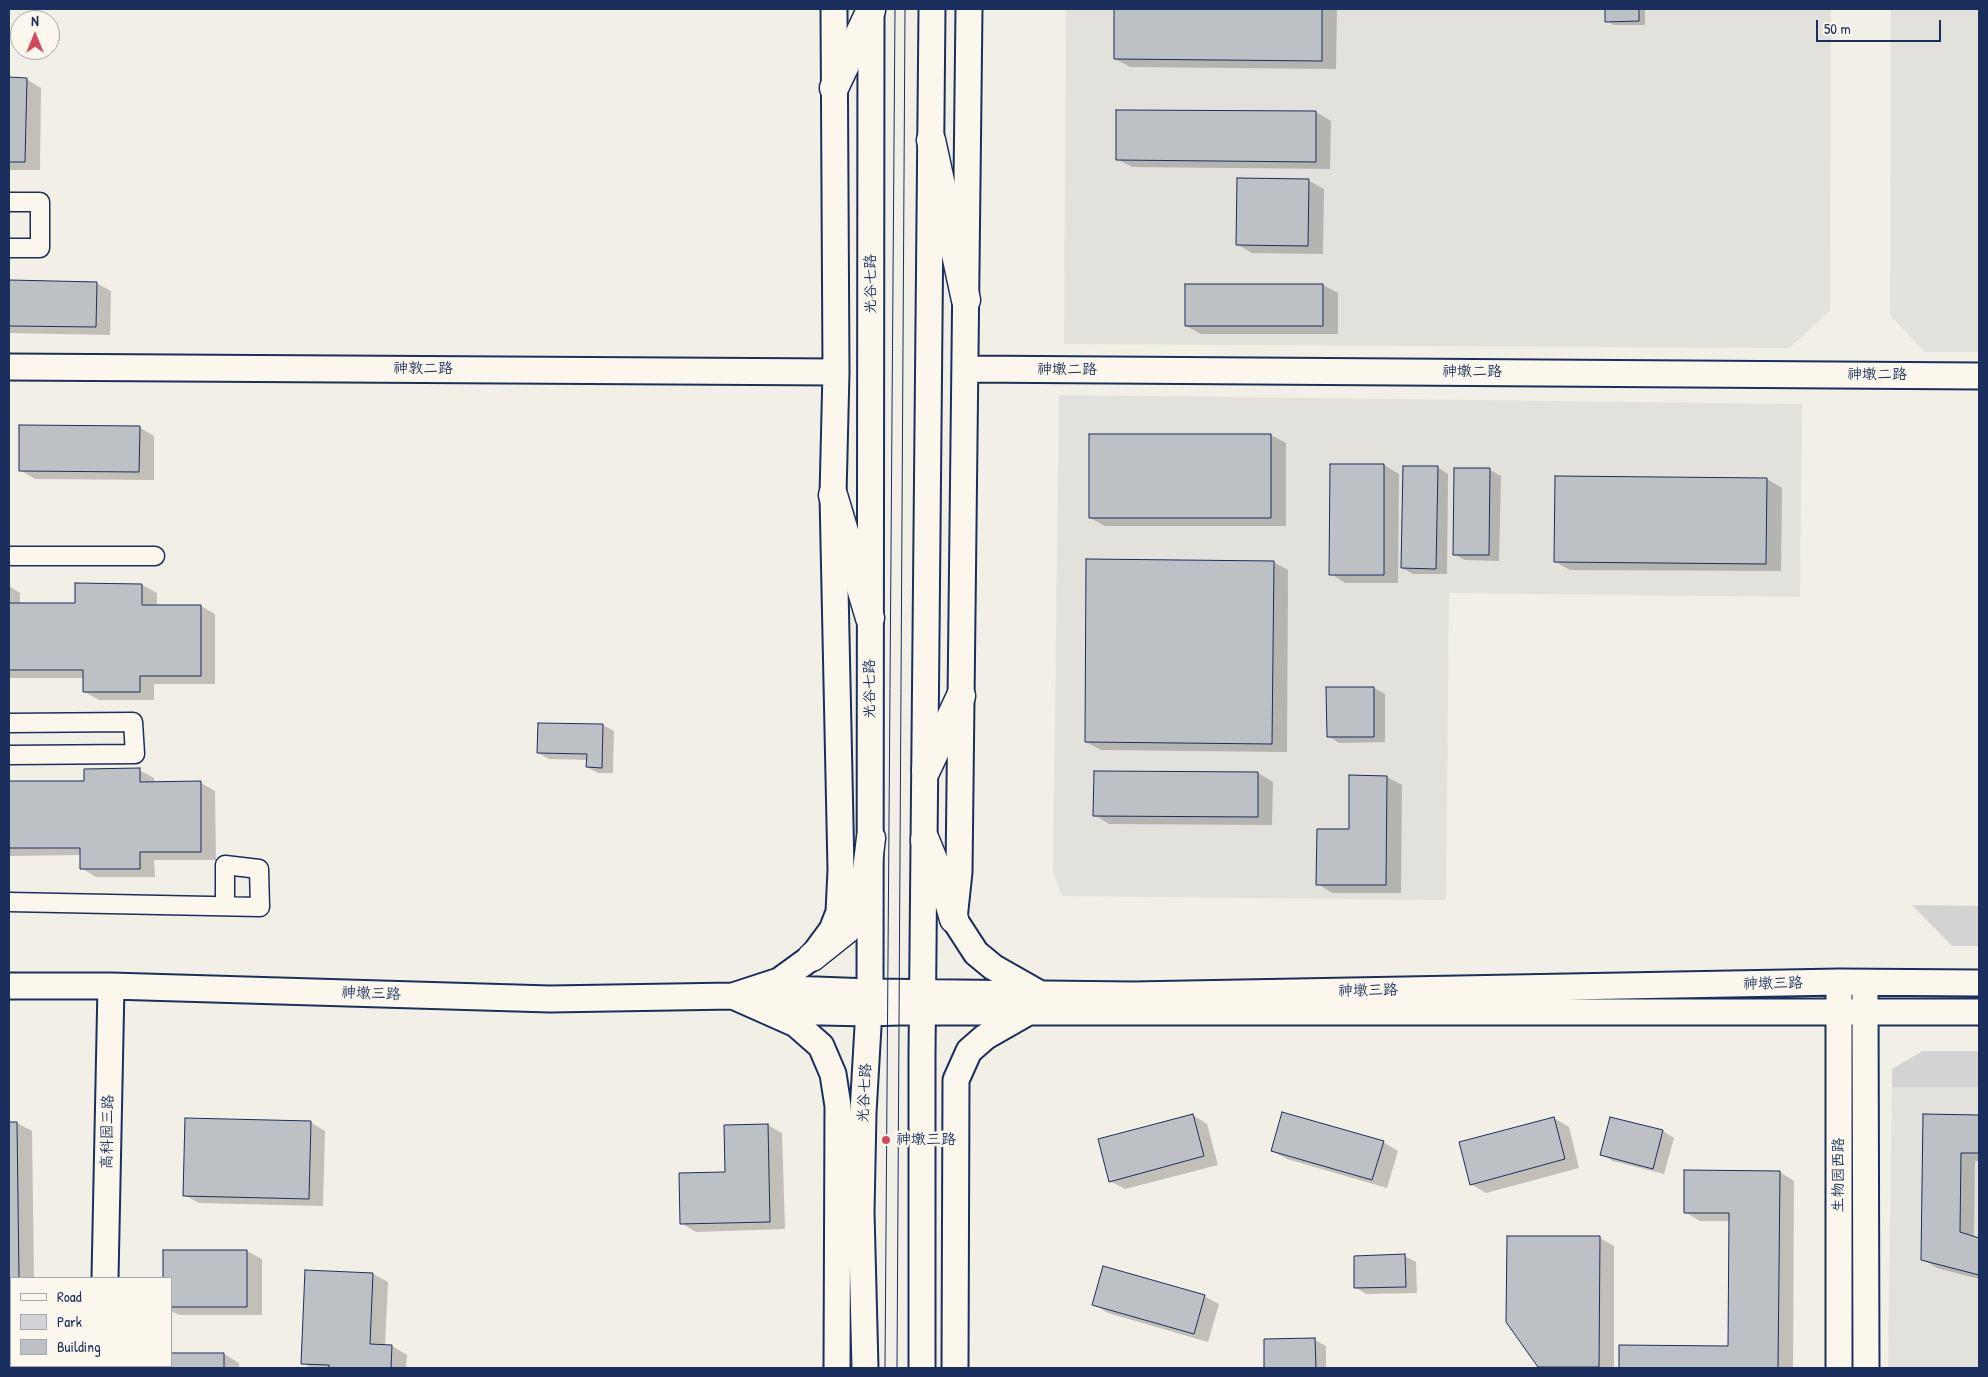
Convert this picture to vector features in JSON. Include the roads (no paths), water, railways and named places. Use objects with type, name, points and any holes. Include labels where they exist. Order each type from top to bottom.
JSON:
[{"type":"main road","points":[[834,88],[871,9]]},
{"type":"main road","points":[[931,140],[966,300]]},
{"type":"main road","points":[[834,495],[870,618]]},
{"type":"main road","points":[[926,770],[961,696]]},
{"type":"main road","points":[[812,957],[847,930],[864,895],[871,838]]},
{"type":"main road","points":[[925,840],[945,889],[954,919]]},
{"type":"street","points":[[745,992],[779,981],[812,957],[832,930],[839,912],[841,870],[834,495],[836,372],[834,9]]},
{"type":"street","name":"光谷七路","points":[[865,1368],[862,1212],[863,1113],[869,1003],[871,838],[871,9]]},
{"type":"street","points":[[922,1368],[923,1001],[932,9]]},
{"type":"street","points":[[922,1171],[938,1114],[969,1051],[985,1037],[1034,1003],[976,953],[954,919],[959,872],[969,9]]},
{"type":"street","points":[[9,202],[40,202],[40,248],[9,248]]},
{"type":"street","name":"神敦二路","points":[[9,366],[836,372]]},
{"type":"street","name":"神墩二路","points":[[965,369],[1979,376]]},
{"type":"street","points":[[9,556],[155,556]]},
{"type":"street","points":[[9,723],[133,722],[135,754],[9,754]]},
{"type":"street","points":[[9,902],[225,906]]},
{"type":"street","name":"神墩三路","points":[[1034,1003],[1134,995],[1839,982],[1979,983]]},
{"type":"street","name":"生物园西路","points":[[1839,982],[1839,1368]]},
{"type":"street","name":"生物园西路","points":[[1865,983],[1866,1368]]},
{"type":"street","name":"神墩三路","points":[[9,986],[111,986],[550,999],[745,992],[869,1003]]},
{"type":"street","name":"高科园三路","points":[[105,1277],[111,986]]},
{"type":"street","points":[[745,992],[766,1010],[796,1024],[821,1046],[851,1077],[863,1113]]},
{"type":"street","name":"神墩三路","points":[[766,1010],[923,1001],[1979,1012]]},
{"type":"street","points":[[821,1046],[833,1074],[838,1106],[837,1368]]},
{"type":"street","points":[[955,1368],[956,1080]]},
{"type":"street","points":[[837,1296],[862,1212]]},
{"type":"street","points":[[922,1344],[930,1368]]},
{"type":"tram line","points":[[885,1368],[895,9]]},
{"type":"tram line","points":[[897,1368],[905,9]]},
{"type":"place","name":"神墩三路","points":[[886,1140]]}]
